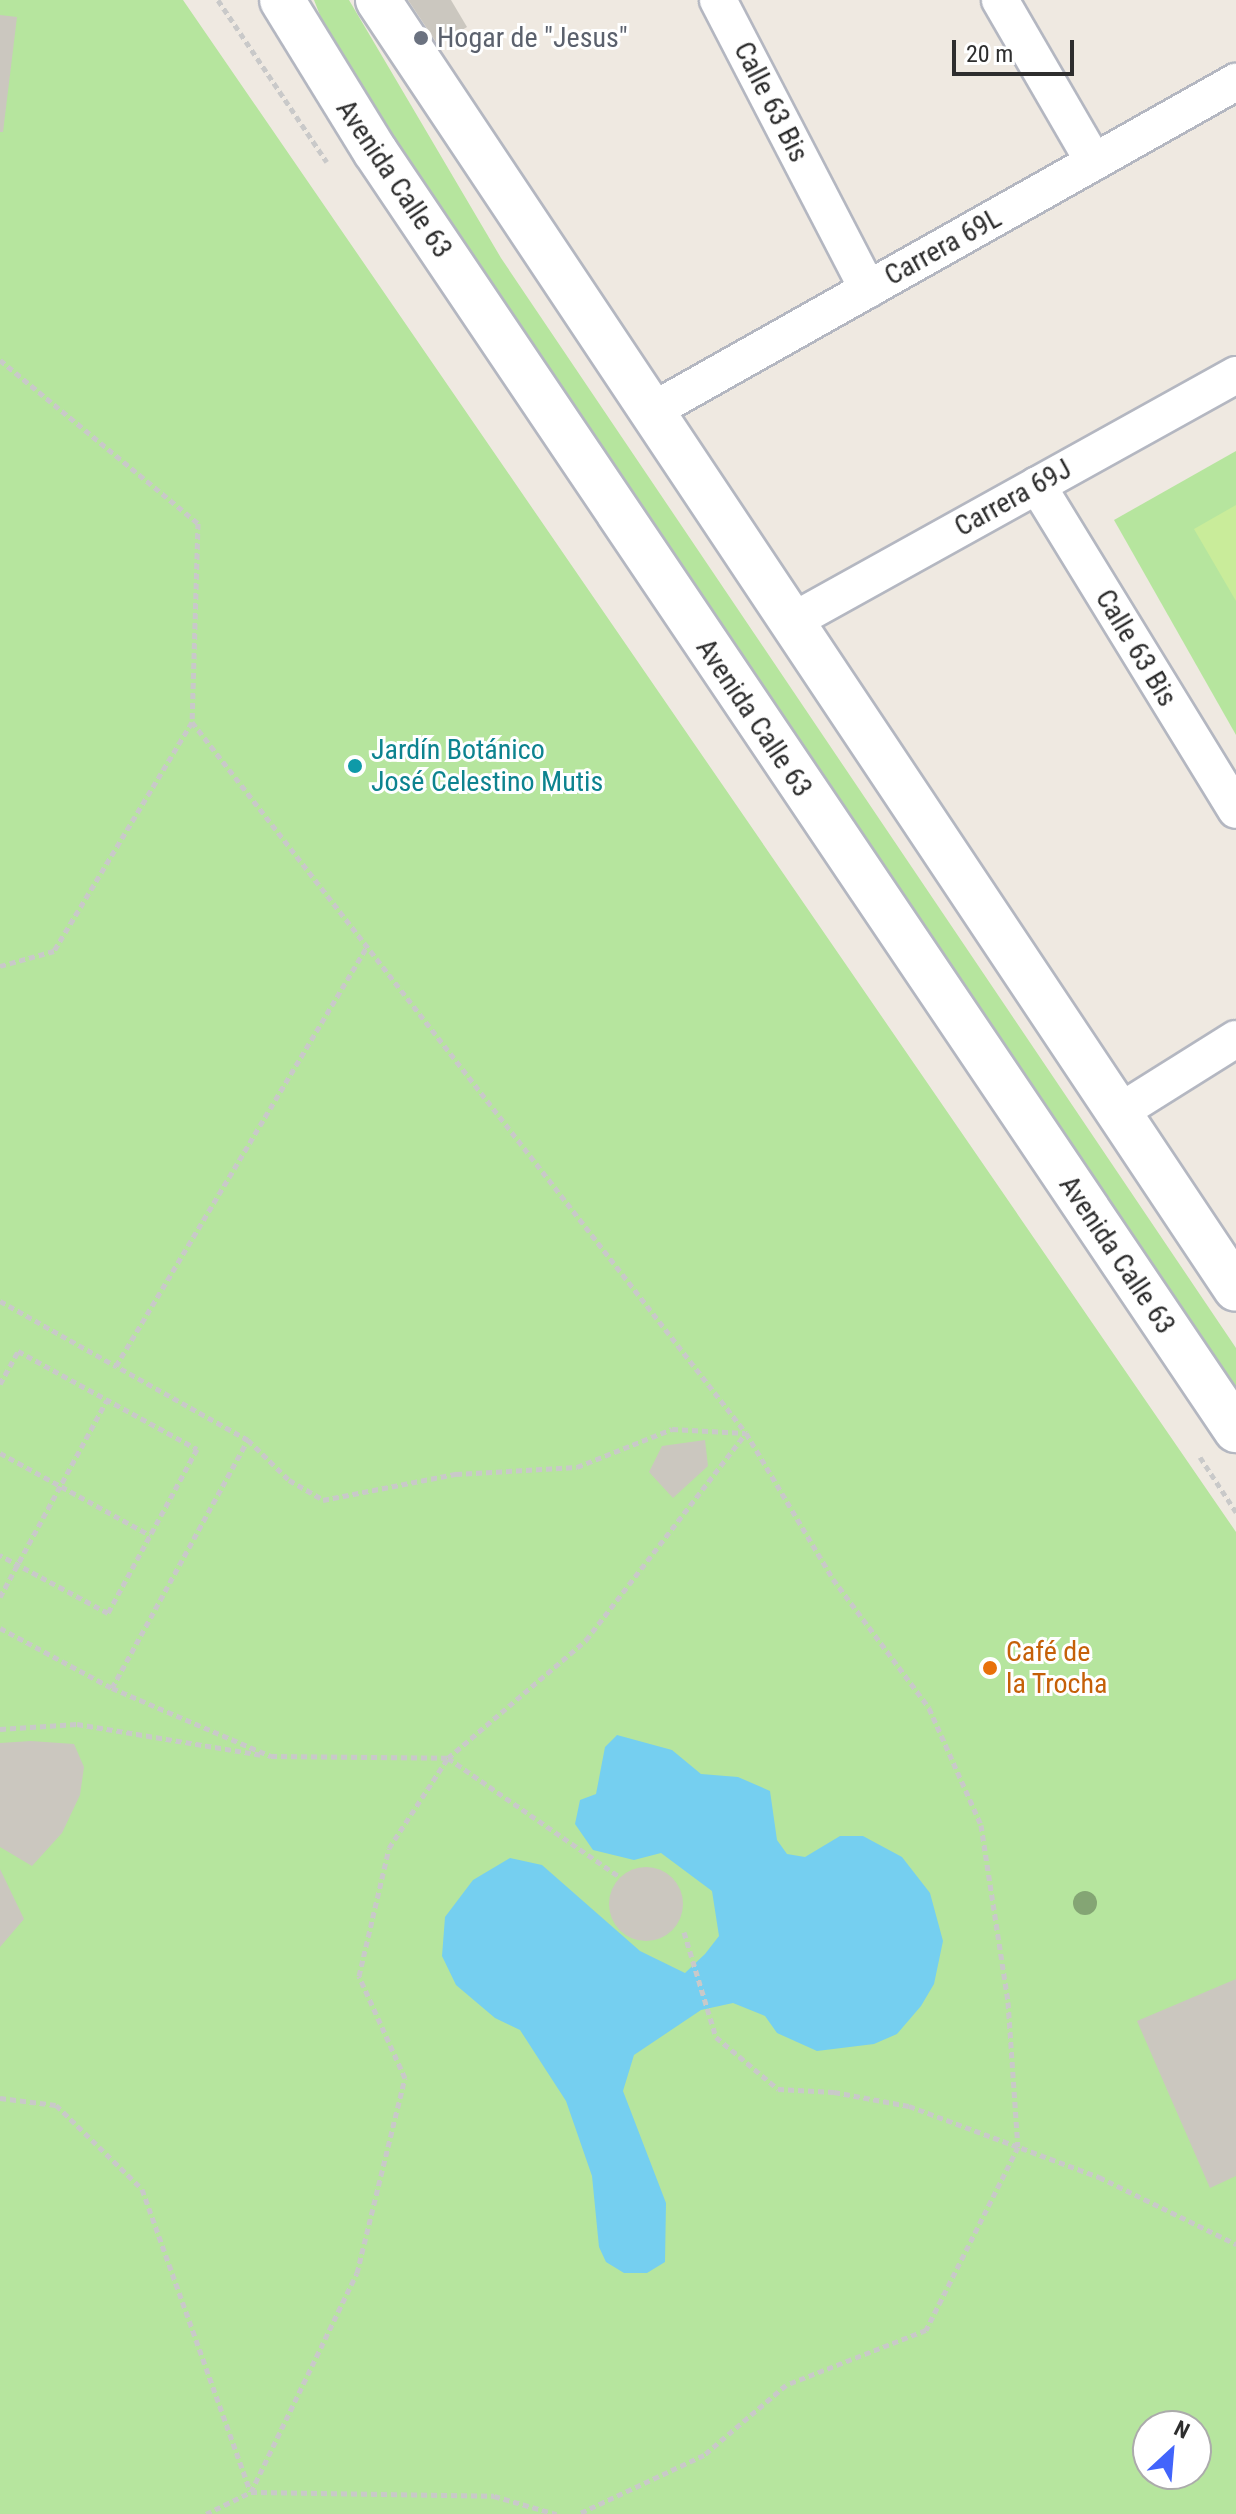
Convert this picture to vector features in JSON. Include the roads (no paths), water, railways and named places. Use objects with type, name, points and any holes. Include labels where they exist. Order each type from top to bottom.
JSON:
[{"type":"main road","name":"Avenida Calle 63","points":[[282,0],[326,76],[659,577],[1236,1430]]},
{"type":"main road","points":[[378,0],[1236,1289]]},
{"type":"street","name":"Calle 63 Bis","points":[[718,0],[868,289]]},
{"type":"street","points":[[1000,0],[1094,162]]},
{"type":"street","name":"Carrera 69L","points":[[650,412],[1236,82]]},
{"type":"street","name":"Carrera 69J","points":[[791,622],[1236,375]]},
{"type":"street","name":"Calle 63 Bis","points":[[1037,485],[1236,810]]},
{"type":"street","points":[[1118,1113],[1236,1039]]},
{"type":"water","points":[[617,1735],[672,1750],[701,1774],[738,1777],[770,1791],[777,1840],[787,1854],[805,1857],[840,1836],[863,1836],[902,1857],[930,1893],[943,1941],[934,1984],[921,2006],[897,2034],[874,2044],[817,2051],[777,2033],[765,2016],[733,2003],[701,2010],[634,2055],[623,2091],[666,2203],[665,2262],[647,2273],[624,2273],[606,2262],[599,2247],[592,2176],[566,2101],[520,2030],[495,2018],[456,1985],[442,1956],[445,1917],[473,1880],[510,1858],[542,1865],[640,1951],[685,1973],[705,1954],[719,1936],[712,1891],[661,1853],[634,1860],[593,1850],[575,1824],[580,1800],[596,1794],[605,1747]]},
{"type":"place","name":"Hogar de \"Jesus\"","points":[[421,38]]},
{"type":"place","name":"Jardín Botánico José Celestino Mutis","points":[[355,766]]},
{"type":"place","name":"Café de la Trocha","points":[[990,1668]]}]
